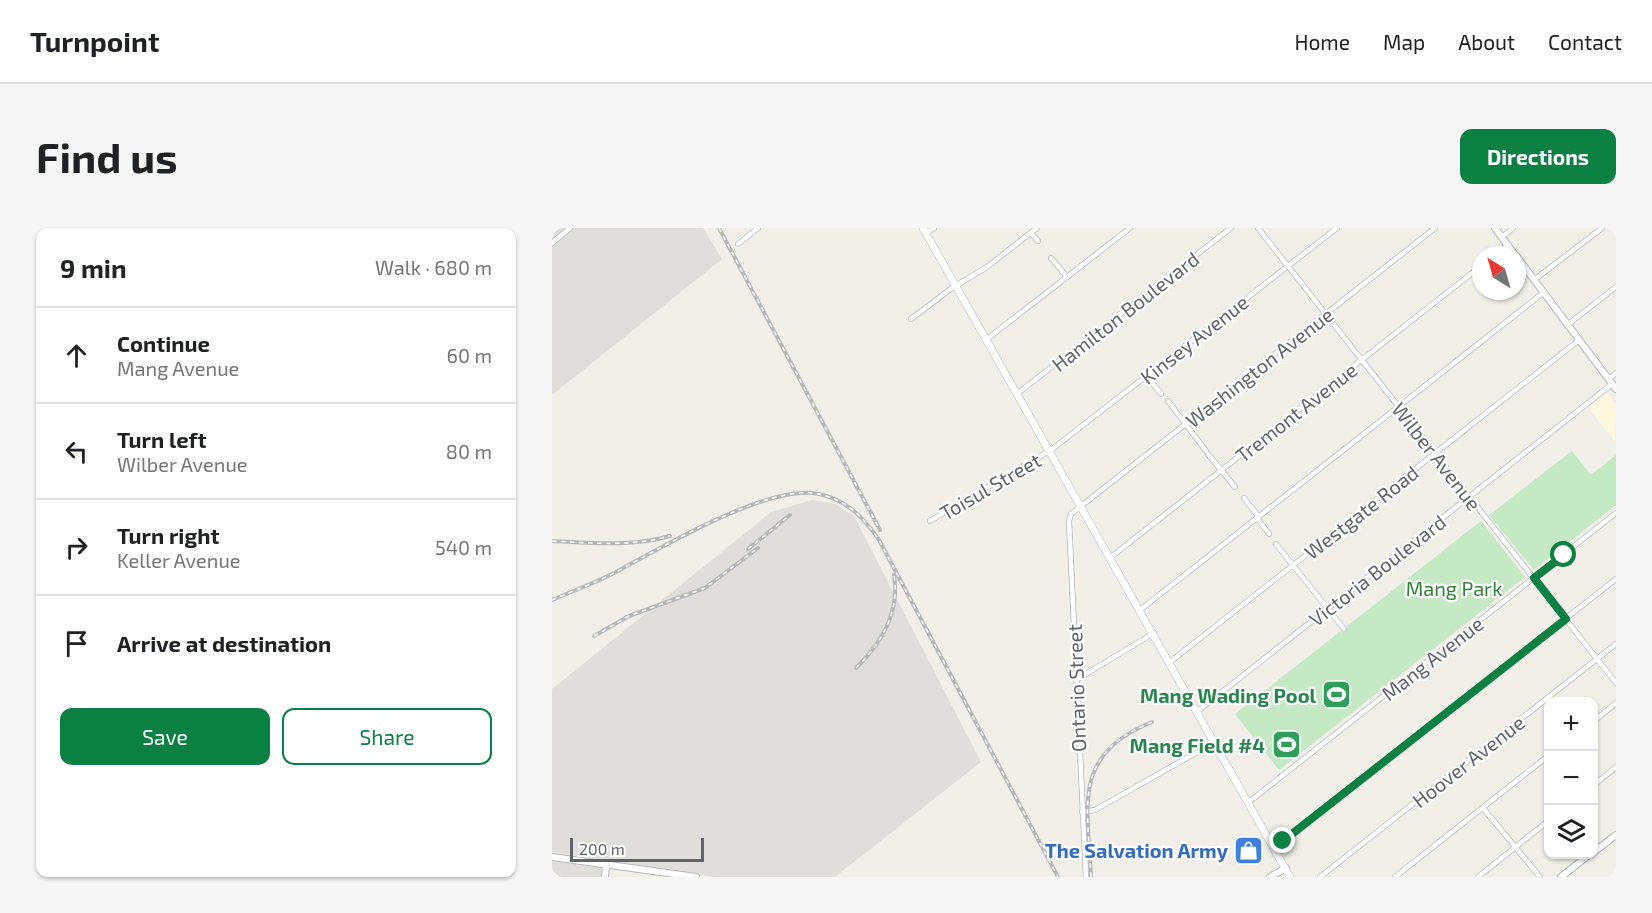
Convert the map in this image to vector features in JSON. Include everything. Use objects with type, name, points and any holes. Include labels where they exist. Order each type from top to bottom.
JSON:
[{"type":"main road","points":[[925,230],[1290,877]]},
{"type":"street","points":[[552,243],[570,228]]},
{"type":"street","points":[[738,244],[758,228]]},
{"type":"street","points":[[925,230],[934,228]]},
{"type":"street","points":[[911,319],[957,285],[987,267],[1037,228]]},
{"type":"street","points":[[987,339],[1130,228]]},
{"type":"street","name":"Hamilton Boulevard","points":[[1018,393],[1231,228]]},
{"type":"street","name":"Wilber Avenue","points":[[1258,228],[1616,683]]},
{"type":"street","name":"Kinsey Avenue","points":[[1051,450],[1338,228]]},
{"type":"street","name":"Washington Avenue","points":[[1082,506],[1435,228]]},
{"type":"street","points":[[1495,228],[1508,245]]},
{"type":"street","points":[[1502,237],[1513,228]]},
{"type":"street","points":[[1534,280],[1602,228]]},
{"type":"street","points":[[1031,233],[1038,241]]},
{"type":"street","points":[[1051,258],[1067,277]]},
{"type":"street","points":[[1526,269],[1612,384]]},
{"type":"street","name":"Tremont Avenue","points":[[1111,557],[1472,273]]},
{"type":"street","points":[[1567,325],[1616,287]]},
{"type":"street","points":[[1140,610],[1543,293]]},
{"type":"street","name":"Westgate Road","points":[[1170,662],[1579,340]]},
{"type":"street","name":"Victoria Boulevard","points":[[1198,711],[1612,384],[1616,373]]},
{"type":"street","points":[[1147,376],[1161,394]]},
{"type":"street","points":[[1168,401],[1235,487]]},
{"type":"street","name":"Toisul Street","points":[[930,521],[1051,450]]},
{"type":"street","points":[[1244,498],[1269,534]]},
{"type":"street","name":"Ontario Street","points":[[1082,506],[1071,514],[1069,521],[1086,877]]},
{"type":"street","name":"Mang Avenue","points":[[1249,802],[1616,513]]},
{"type":"street","points":[[1276,544],[1344,629]]},
{"type":"street","points":[[1274,848],[1616,579]]},
{"type":"street","points":[[1076,680],[1154,633]]},
{"type":"street","name":"Hoover Avenue","points":[[1320,877],[1616,644]]},
{"type":"street","points":[[1598,717],[1616,703]]},
{"type":"street","points":[[1082,812],[1095,810],[1215,742]]},
{"type":"street","points":[[1395,877],[1544,759]]},
{"type":"street","points":[[1598,781],[1616,767]]},
{"type":"street","points":[[1483,808],[1540,877]]},
{"type":"street","points":[[1478,877],[1544,824]]},
{"type":"street","points":[[1598,848],[1616,835]]},
{"type":"street","points":[[552,857],[696,877]]},
{"type":"street","points":[[1561,877],[1584,859]]},
{"type":"street","points":[[605,877],[606,865]]},
{"type":"street","points":[[1270,877],[1286,868]]},
{"type":"shaded area","points":[[552,228],[703,228],[722,259],[552,395]]},
{"type":"shaded area","points":[[1607,393],[1616,405],[1615,442],[1589,408]]},
{"type":"shaded area","points":[[812,500],[835,504],[854,516],[981,762],[835,877],[715,877],[552,852],[552,689],[771,512]]},
{"type":"shaded area","points":[[552,858],[606,865],[605,877],[552,877]]},
{"type":"green space","points":[[1572,451],[1591,475],[1616,455],[1616,505],[1534,570],[1489,515]]},
{"type":"green space","name":"Mang Park","points":[[1481,521],[1525,577],[1279,770],[1235,714]]},
{"type":"water","name":"Mang Wading Pool","points":[[1335,683],[1348,700],[1340,706],[1327,690]]},
{"type":"railway","points":[[719,228],[880,530]]},
{"type":"railway","points":[[552,600],[608,576],[716,520],[773,498],[798,493],[819,494],[846,505],[861,517],[879,540],[1058,877]]},
{"type":"railway","points":[[748,549],[790,515]]},
{"type":"railway","points":[[552,541],[626,543],[670,536]]},
{"type":"railway","points":[[594,636],[629,616],[705,588],[758,548]]},
{"type":"railway","points":[[856,668],[874,648],[887,626],[894,601],[894,575]]},
{"type":"railway","points":[[1091,877],[1088,805],[1090,785],[1096,767],[1108,750],[1126,735],[1152,722]]},
{"type":"place","name":"Mang Wading Pool","points":[[1337,695]]},
{"type":"place","name":"Mang Field #4","points":[[1286,745]]},
{"type":"place","name":"The Salvation Army","points":[[1249,850]]},
{"type":"route","points":[[1283,841],[1566,619],[1534,578],[1564,555]]}]
